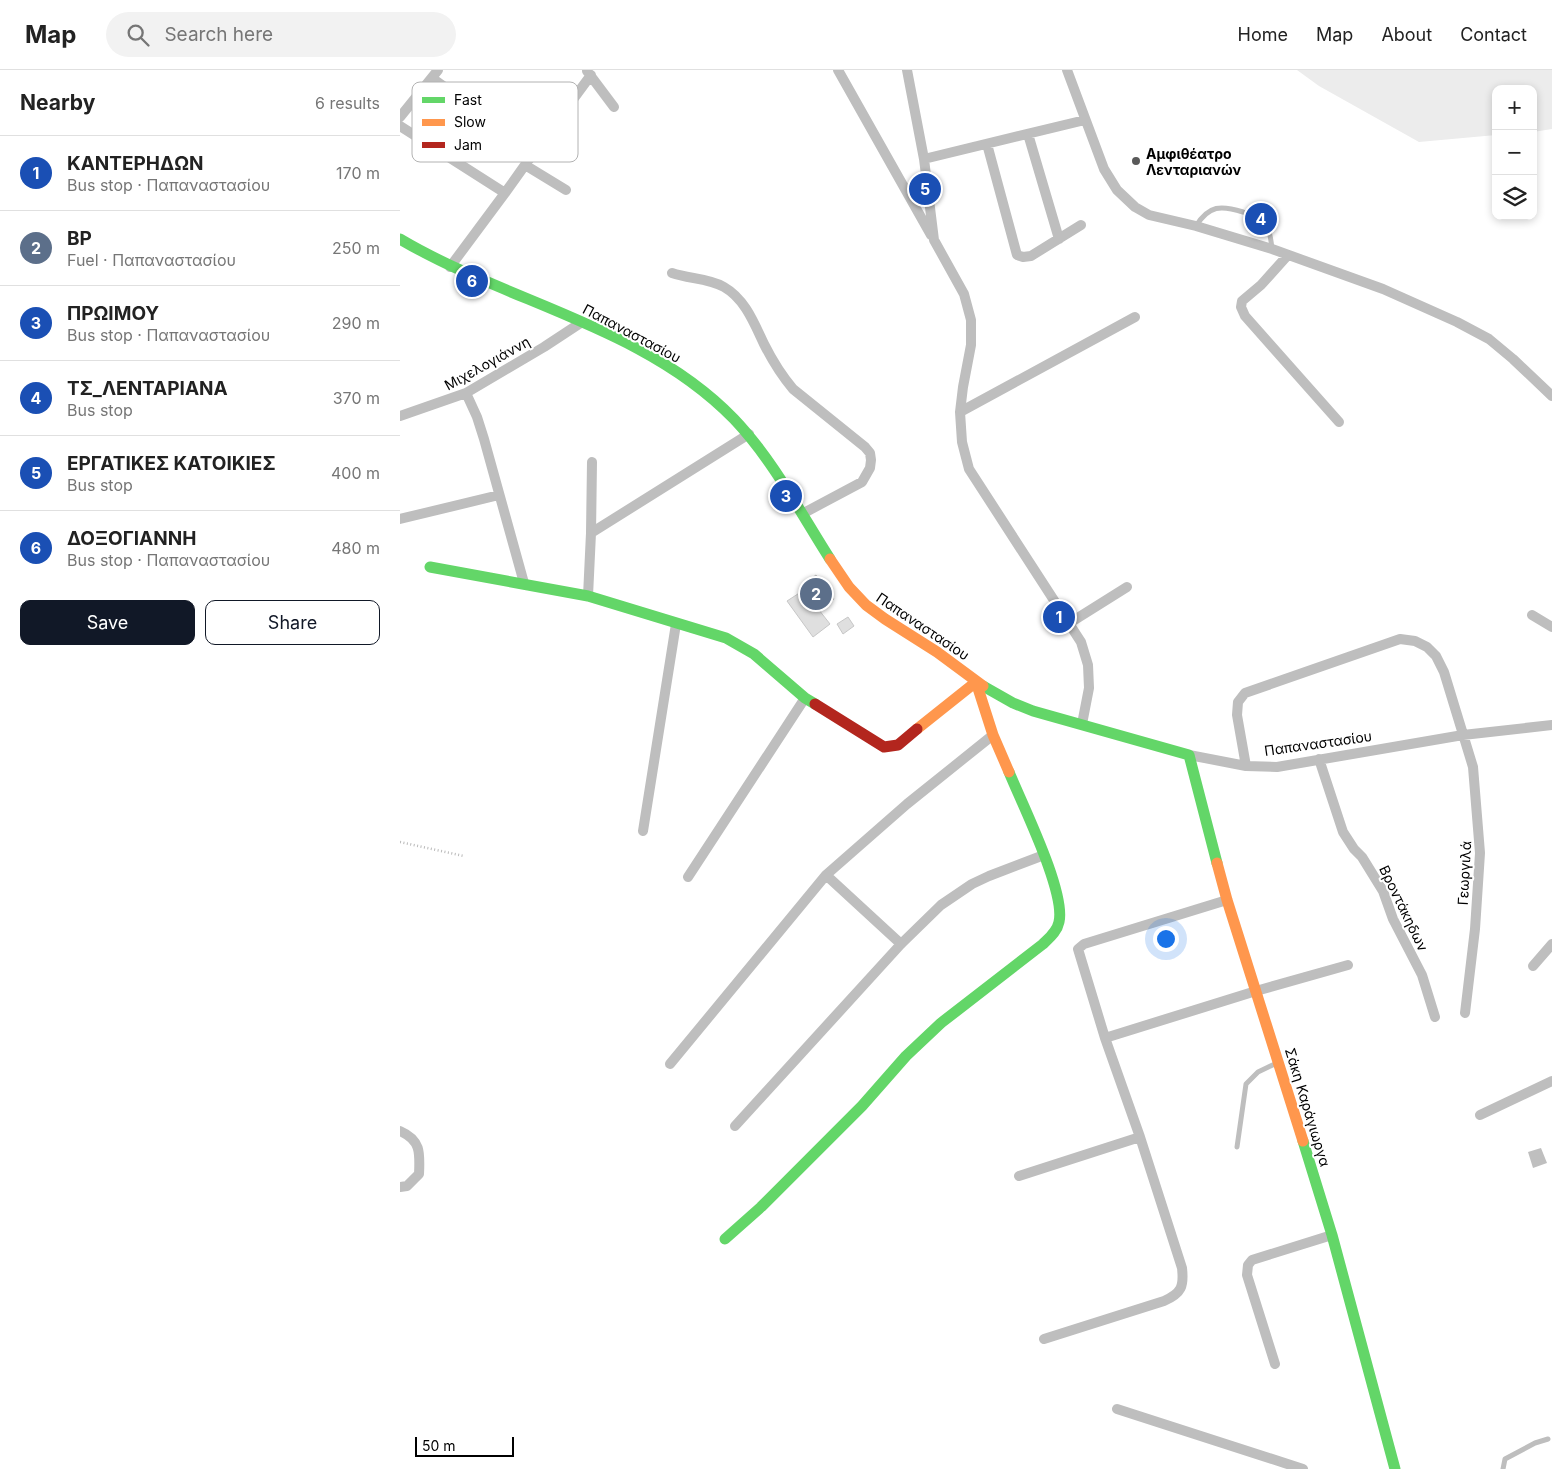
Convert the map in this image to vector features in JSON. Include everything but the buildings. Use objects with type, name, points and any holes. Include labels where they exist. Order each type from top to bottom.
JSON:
[{"type":"street","points":[[838,70],[964,294],[971,320],[971,345],[960,412],[962,442],[969,469],[1081,642],[1088,665],[1089,688],[1082,724]]},
{"type":"street","points":[[907,70],[924,159],[934,240]]},
{"type":"street","points":[[1067,70],[1104,169],[1117,190],[1135,207],[1149,215],[1196,226],[1272,249],[1382,289],[1475,331],[1513,359],[1552,396]]},
{"type":"street","points":[[578,89],[589,73],[614,107]]},
{"type":"street","points":[[435,74],[445,82]]},
{"type":"street","points":[[400,117],[412,102]]},
{"type":"street","points":[[924,159],[1085,120]]},
{"type":"street","points":[[400,126],[412,134]]},
{"type":"street","points":[[1028,134],[1059,239]]},
{"type":"street","points":[[987,144],[1017,254],[1023,257],[1031,256],[1081,225]]},
{"type":"street","points":[[456,162],[505,193]]},
{"type":"street","points":[[450,267],[527,162]]},
{"type":"street","points":[[525,165],[566,190]]},
{"type":"street","name":"Παπαναστασίου","points":[[400,239],[450,267],[582,322],[626,344],[685,378],[712,399],[749,434],[762,451],[840,574],[866,606],[880,617],[926,644],[976,682],[1002,698],[1026,709],[1189,755],[1246,766],[1277,767],[1463,735],[1552,726]]},
{"type":"street","points":[[1288,255],[1261,285],[1242,301],[1241,307],[1245,316],[1339,422]]},
{"type":"street","points":[[672,273],[683,277],[715,282],[735,294],[752,319],[786,382],[793,390],[870,453],[870,468],[862,482],[802,514]]},
{"type":"street","points":[[960,412],[1135,317]]},
{"type":"street","name":"Μιχελογιάννη","points":[[400,416],[466,393],[582,322]]},
{"type":"street","points":[[466,393],[479,424],[524,584]]},
{"type":"street","points":[[591,533],[749,434]]},
{"type":"street","points":[[588,596],[592,462]]},
{"type":"street","points":[[400,519],[499,495]]},
{"type":"street","points":[[430,567],[588,596],[726,638],[754,654],[805,698],[884,747],[898,745],[903,742],[976,682],[993,735],[1044,855],[1059,900],[1059,922],[1054,933],[1043,944],[934,1030],[906,1056],[855,1113],[761,1207],[725,1239]]},
{"type":"street","points":[[1068,624],[1127,587]]},
{"type":"street","points":[[1532,615],[1552,627]]},
{"type":"street","points":[[643,831],[676,624]]},
{"type":"street","name":"Γεωργιλά","points":[[1246,766],[1237,715],[1238,702],[1245,693],[1400,639],[1415,640],[1427,647],[1436,656],[1444,672],[1473,767],[1480,852],[1475,929],[1464,1013]]},
{"type":"street","points":[[688,877],[805,698]]},
{"type":"street","points":[[670,1064],[826,875],[907,804],[993,735]]},
{"type":"street","name":"Σάκη Καράγιωργα","points":[[1189,755],[1227,900],[1332,1235],[1395,1469]]},
{"type":"street","name":"Βροντάκηδων","points":[[1319,759],[1343,832],[1354,849],[1362,857],[1382,891],[1393,919],[1422,975],[1435,1017]]},
{"type":"street","points":[[735,1126],[902,944],[941,905],[972,884],[1044,855]]},
{"type":"street","points":[[826,875],[902,944]]},
{"type":"street","points":[[1044,1338],[1174,1297],[1180,1290],[1183,1281],[1182,1268],[1140,1137],[1105,1038],[1078,949],[1084,944],[1227,900]]},
{"type":"street","points":[[1533,966],[1552,944]]},
{"type":"street","points":[[1105,1038],[1256,991],[1348,965]]},
{"type":"street","points":[[1480,1115],[1552,1082]]},
{"type":"street","points":[[400,1131],[408,1134],[419,1147],[420,1162],[419,1174],[407,1186],[400,1187]]},
{"type":"street","points":[[1019,1176],[1140,1137]]},
{"type":"street","points":[[1275,1364],[1247,1275],[1248,1265],[1252,1260],[1332,1235]]},
{"type":"street","points":[[1118,1409],[1303,1469]]},
{"type":"lane","points":[[1196,226],[1202,216],[1211,210],[1222,207],[1232,209],[1258,218],[1264,223],[1269,232],[1272,249]]},
{"type":"lane","points":[[1237,1146],[1246,1084],[1258,1072],[1279,1062]]},
{"type":"lane","points":[[1503,1469],[1505,1460],[1535,1443],[1548,1439]]},
{"type":"path","points":[[400,842],[464,856]]},
{"type":"shaded area","points":[[1297,70],[1552,70],[1552,129],[1537,131],[1537,85],[1492,85],[1492,135],[1419,142],[1319,86]]},
{"type":"shaded area","points":[[1541,1148],[1547,1163],[1533,1168],[1528,1152]]},
{"type":"traffic: fast","points":[[400,239],[485,281],[617,338],[659,361],[698,387],[734,419],[748,435],[774,469],[830,559]]},
{"type":"traffic: fast","points":[[430,567],[588,596],[726,638],[754,654],[805,698],[815,704]]},
{"type":"traffic: fast","points":[[983,686],[1013,703],[1033,711],[1189,755],[1217,863]]},
{"type":"traffic: fast","points":[[725,1239],[761,1207],[862,1106],[906,1056],[941,1023],[1043,944],[1056,929],[1059,922],[1056,890],[1042,848],[1009,772]]},
{"type":"traffic: fast","points":[[1303,1141],[1332,1235],[1395,1469]]},
{"type":"traffic: slow","points":[[830,559],[849,587],[866,605],[937,652],[983,686]]},
{"type":"traffic: slow","points":[[917,729],[976,682],[993,735],[1009,772]]},
{"type":"traffic: slow","points":[[1217,863],[1303,1141]]},
{"type":"traffic: jam","points":[[815,704],[884,747],[898,745],[917,729]]},
{"type":"place","name":"Αμφιθέατρο Λενταριανών","points":[[1136,161]]},
{"type":"place","name":"ΕΡΓΑΤΙΚΕΣ ΚΑΤΟΙΚΙΕΣ","points":[[925,189]]},
{"type":"place","name":"ΤΣ_ΛΕΝΤΑΡΙΑΝΑ","points":[[1261,219]]},
{"type":"place","name":"ΔΟΞΟΓΙΑΝΝΗ","points":[[472,281]]},
{"type":"place","name":"ΠΡΩΙΜΟΥ","points":[[786,496]]},
{"type":"place","name":"BP","points":[[816,594]]},
{"type":"place","name":"ΚΑΝΤΕΡΗΔΩΝ","points":[[1059,617]]}]
